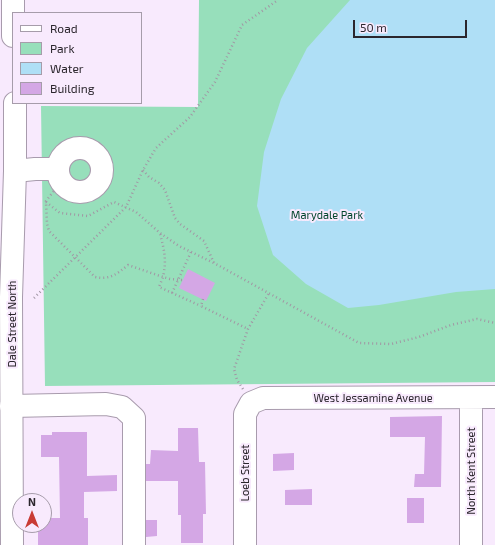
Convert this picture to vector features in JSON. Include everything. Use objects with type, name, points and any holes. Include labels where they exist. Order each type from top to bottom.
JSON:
[{"type":"street","points":[[13,0],[13,12]]},
{"type":"street","name":"Dale Street North","points":[[12,545],[11,297],[15,171],[15,104]]},
{"type":"street","points":[[15,171],[34,169],[59,175]]},
{"type":"street","name":"West Jessamine Avenue","points":[[251,403],[263,398],[495,397]]},
{"type":"street","name":"North Kent Street","points":[[471,398],[471,545]]},
{"type":"street","name":"Loeb Street","points":[[245,545],[245,414],[251,403]]},
{"type":"street","points":[[11,406],[106,404],[122,407],[134,418],[134,545]]},
{"type":"path","points":[[34,298],[126,207],[143,170],[156,148],[190,117],[215,82],[242,25],[278,0]]},
{"type":"path","points":[[143,170],[165,190],[176,218],[180,224],[204,241],[214,263]]},
{"type":"path","points":[[59,175],[46,201],[47,224],[49,231],[95,277],[104,279],[114,277],[128,265],[163,277],[182,280]]},
{"type":"path","points":[[46,201],[60,212],[88,216],[114,202],[126,207],[136,212],[160,233],[179,246],[214,263],[359,343],[392,344],[419,337],[451,325],[477,319],[495,323]]},
{"type":"path","points":[[160,233],[165,254],[165,265],[163,277],[159,287],[248,329]]},
{"type":"path","points":[[172,293],[191,252]]},
{"type":"path","points":[[251,403],[237,380],[234,369],[248,329],[269,293]]},
{"type":"path","points":[[201,306],[203,299]]},
{"type":"green space","name":"Marydale Park","points":[[199,0],[495,0],[495,382],[45,386],[41,106],[198,107]]},
{"type":"water","points":[[350,0],[495,0],[495,289],[456,292],[379,305],[348,308],[306,284],[273,255],[257,206],[264,152],[281,99],[307,48]]},
{"type":"building","points":[[188,269],[215,283],[206,301],[179,288]]},
{"type":"building","points":[[442,416],[441,487],[414,487],[415,474],[424,474],[425,437],[390,437],[390,417]]},
{"type":"building","points":[[178,428],[198,428],[199,462],[205,462],[206,514],[203,514],[203,543],[181,543],[181,515],[178,515],[178,481],[146,481],[146,464],[150,464],[151,450],[178,451]]},
{"type":"building","points":[[52,432],[87,432],[87,476],[117,475],[117,491],[84,492],[84,518],[88,518],[88,545],[38,545],[38,533],[52,533],[52,518],[60,518],[59,457],[41,457],[41,435],[52,435]]},
{"type":"building","points":[[294,453],[294,470],[273,471],[273,454]]},
{"type":"building","points":[[312,489],[312,505],[285,505],[285,490]]},
{"type":"building","points":[[407,498],[424,498],[424,523],[407,523]]},
{"type":"building","points":[[146,520],[157,520],[157,536],[146,537]]}]
